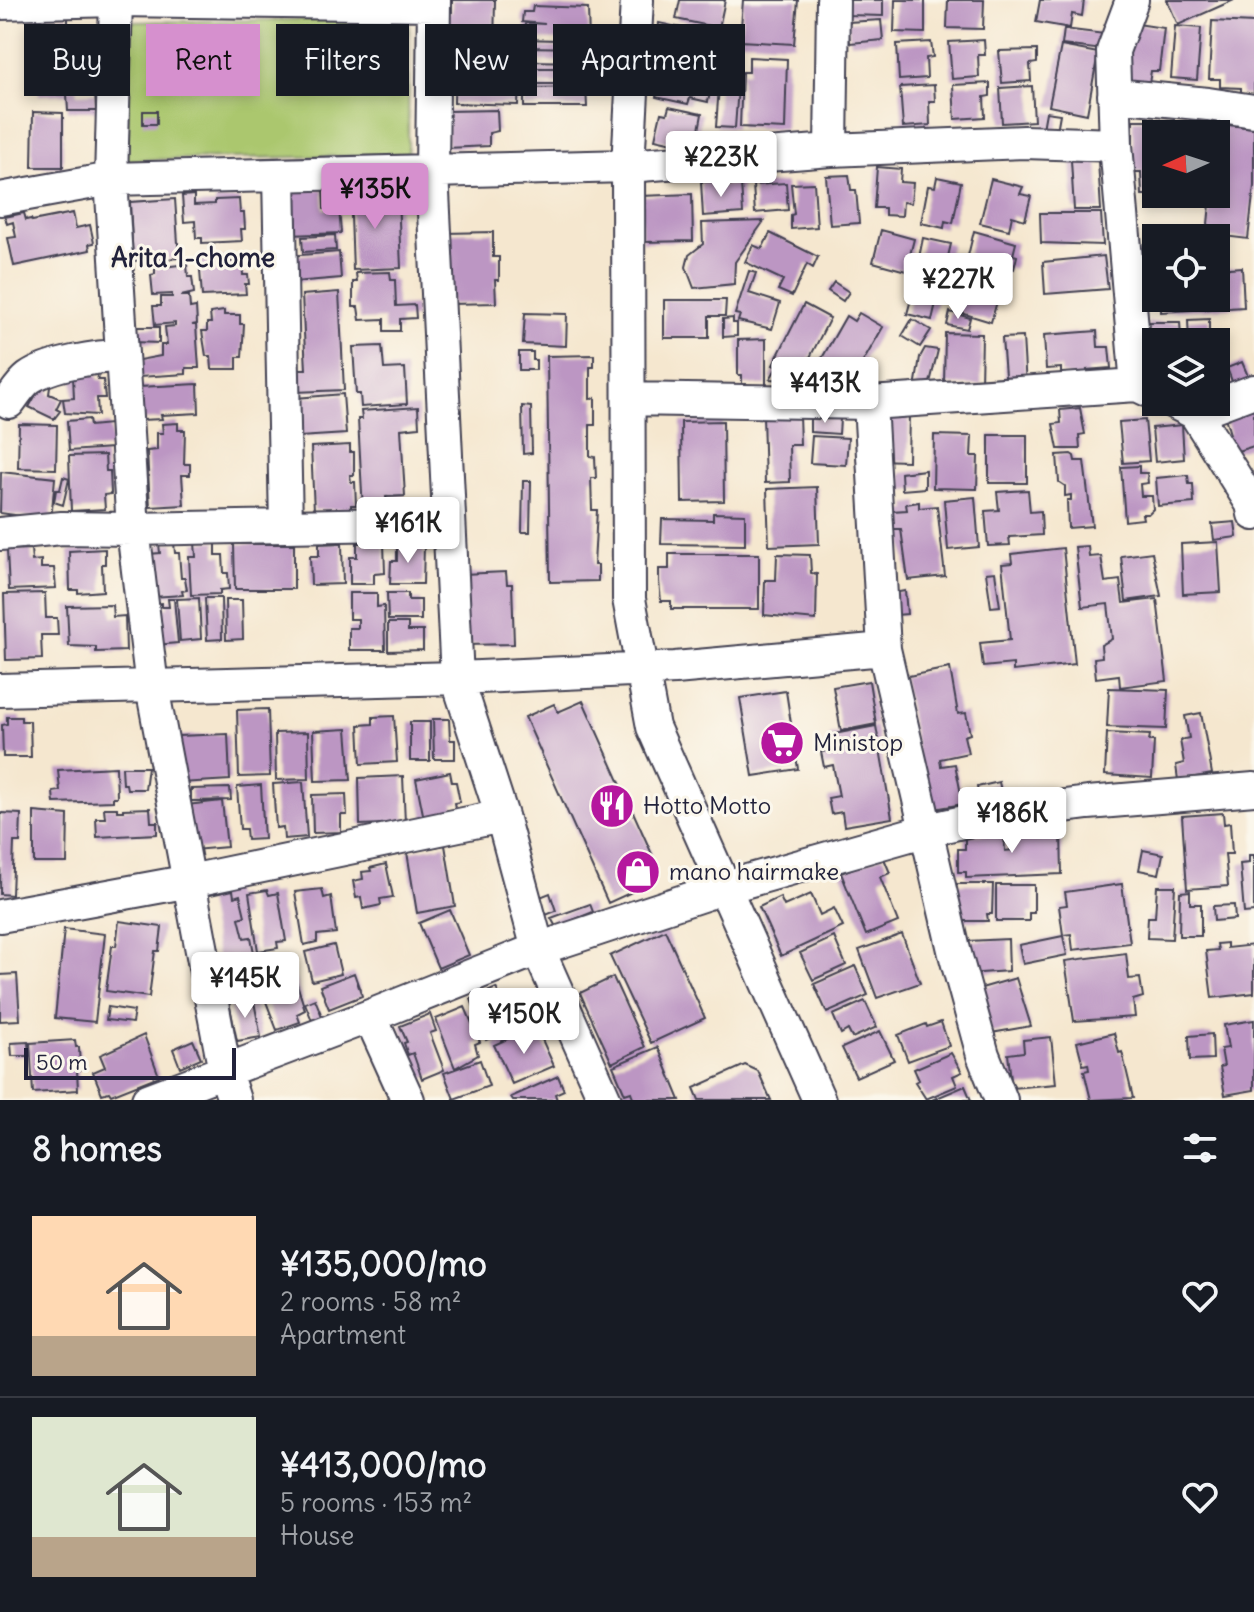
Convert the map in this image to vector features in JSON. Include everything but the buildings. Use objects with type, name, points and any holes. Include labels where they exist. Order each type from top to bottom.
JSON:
[{"type":"street","points":[[116,0],[111,179],[133,529],[152,687],[230,1086]]},
{"type":"street","points":[[0,3],[116,0],[434,2],[432,172],[457,678],[502,816],[538,949],[605,1100]]},
{"type":"street","points":[[637,0],[628,166],[629,599],[653,727],[819,1100]]},
{"type":"street","points":[[831,150],[833,0]]},
{"type":"street","points":[[1132,0],[1113,51],[1114,95],[1116,145],[1142,350]]},
{"type":"street","points":[[1114,95],[1254,111]]},
{"type":"street","points":[[0,199],[111,179],[628,166],[831,150],[1024,142],[1116,145]]},
{"type":"street","points":[[279,175],[286,526]]},
{"type":"street","points":[[3,408],[26,380],[39,371],[105,356],[122,356]]},
{"type":"street","points":[[629,399],[870,403],[1142,390]]},
{"type":"street","points":[[1230,396],[1254,391]]},
{"type":"street","points":[[870,403],[884,649],[954,950],[983,1055],[1001,1100]]},
{"type":"street","points":[[1190,416],[1252,504],[1254,514]]},
{"type":"street","points":[[0,534],[62,528],[447,523]]},
{"type":"street","points":[[0,690],[457,678],[675,668],[884,649]]},
{"type":"street","points":[[148,1100],[230,1086],[370,1016],[538,949],[726,887],[927,830],[994,815],[1088,803],[1254,789]]},
{"type":"street","points":[[0,916],[190,881],[502,816]]},
{"type":"street","points":[[370,1016],[408,1100]]},
{"type":"green space","points":[[409,18],[409,24],[276,24],[276,96],[408,96],[408,155],[127,160],[130,22]]},
{"type":"place","name":"Ministop","points":[[782,743]]},
{"type":"place","name":"Hotto Motto","points":[[612,806]]},
{"type":"place","name":"mano hairmake","points":[[638,872]]},
{"type":"district","name":"Arita 1-chome","points":[[193,258]]}]
